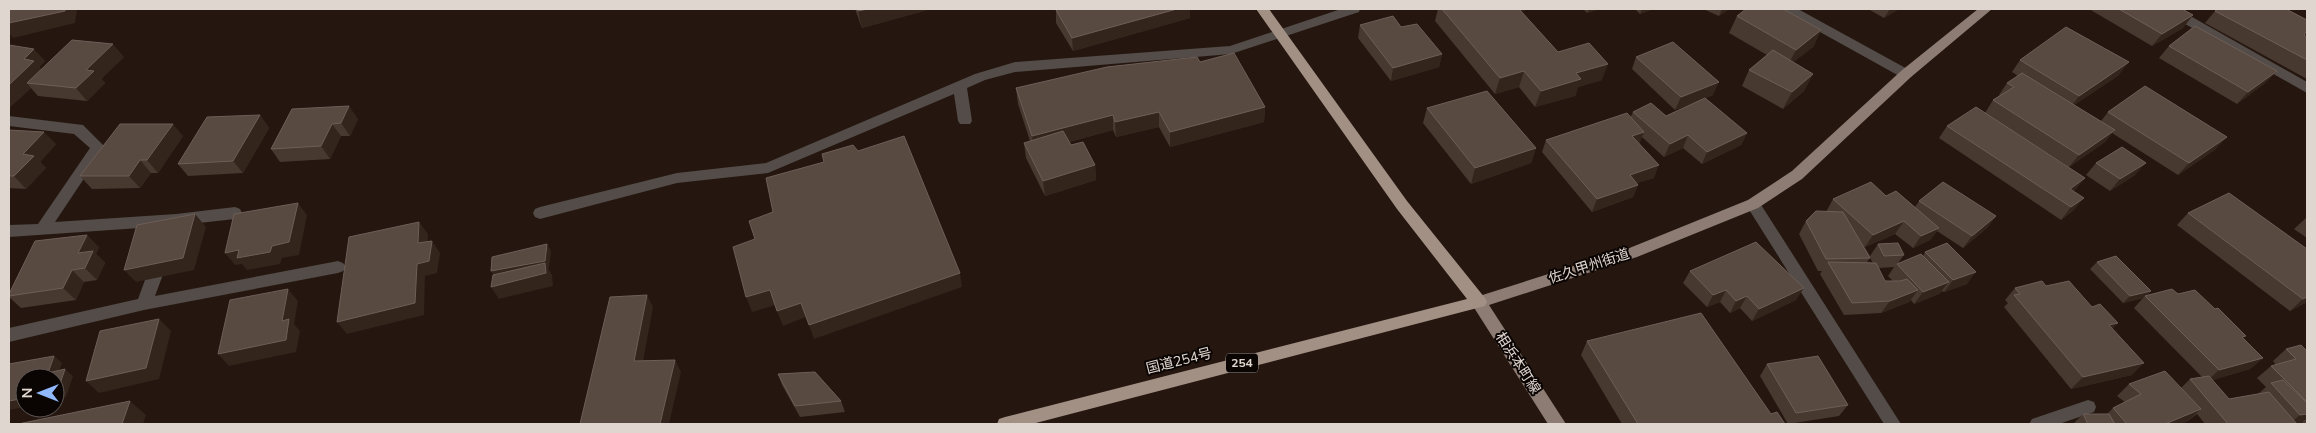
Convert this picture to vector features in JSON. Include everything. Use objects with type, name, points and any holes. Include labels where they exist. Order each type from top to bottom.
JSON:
[{"type":"highway","points":[[1262,9],[1402,205],[1479,302]]},
{"type":"highway","name":"国道254号","points":[[1005,424],[1479,302]]},
{"type":"main road","name":"佐久甲州街道","points":[[1479,302],[1632,253],[1753,204],[1796,175],[1906,74],[1986,9]]},
{"type":"main road","name":"相浜本町線","points":[[1479,302],[1557,424]]},
{"type":"street","points":[[540,213],[677,178],[768,168],[980,77],[1015,67],[1230,50],[1354,9]]},
{"type":"street","points":[[1789,9],[1906,74]]},
{"type":"street","points":[[2169,9],[2307,88]]},
{"type":"street","points":[[960,86],[965,121]]},
{"type":"street","points":[[9,121],[78,129],[98,147],[42,229]]},
{"type":"street","points":[[1753,204],[1893,424]]},
{"type":"street","points":[[9,231],[176,220],[235,213]]},
{"type":"street","points":[[144,304],[176,220]]},
{"type":"street","points":[[9,335],[144,304],[338,267]]},
{"type":"street","points":[[2038,424],[2088,407]]},
{"type":"building","points":[[9,9],[65,9],[65,11],[9,23]]},
{"type":"building","points":[[1177,9],[1072,38],[1056,10]]},
{"type":"building","points":[[1442,9],[1519,9],[1558,52],[1589,43],[1608,64],[1576,73],[1581,79],[1541,91],[1524,71],[1500,78]]},
{"type":"building","points":[[1746,9],[1783,9],[1821,30],[1796,50],[1737,16]]},
{"type":"building","points":[[2119,9],[2182,9],[2193,15],[2162,34]]},
{"type":"building","points":[[2218,9],[2286,9],[2307,20],[2307,31],[2304,35],[2307,37],[2307,60],[2215,11]]},
{"type":"building","points":[[1393,16],[1401,27],[1417,24],[1442,54],[1393,68],[1360,25]]},
{"type":"building","points":[[2195,26],[2277,71],[2248,92],[2169,46]]},
{"type":"building","points":[[2066,27],[2129,62],[2079,96],[2020,60]]},
{"type":"building","points":[[72,40],[113,44],[86,70],[94,71],[76,88],[27,83]]},
{"type":"building","points":[[1673,42],[1719,82],[1681,97],[1636,57]]},
{"type":"building","points":[[9,45],[34,49],[24,59],[34,61],[9,85]]},
{"type":"building","points":[[1773,50],[1813,74],[1792,92],[1749,70]]},
{"type":"building","points":[[1234,53],[1265,107],[1170,132],[1159,112],[1115,122],[1113,115],[1032,136],[1016,88],[1107,67],[1197,57],[1200,62]]},
{"type":"building","points":[[2022,73],[2115,130],[2079,155],[1993,100],[2014,87],[2007,83]]},
{"type":"building","points":[[2145,86],[2227,137],[2189,163],[2108,112]]},
{"type":"building","points":[[1487,91],[1536,148],[1475,168],[1427,108]]},
{"type":"building","points":[[1705,98],[1747,133],[1707,152],[1688,135],[1670,144],[1633,112],[1651,103],[1666,116]]},
{"type":"building","points":[[349,106],[341,123],[332,124],[321,146],[271,149],[292,109]]},
{"type":"building","points":[[1976,107],[2085,178],[2070,189],[2084,198],[2071,207],[1947,126]]},
{"type":"building","points":[[1627,113],[1644,132],[1632,136],[1659,165],[1630,175],[1638,185],[1597,199],[1546,140]]},
{"type":"building","points":[[260,115],[233,161],[178,164],[207,117]]},
{"type":"building","points":[[120,124],[173,124],[147,160],[140,160],[129,176],[80,176]]},
{"type":"building","points":[[9,130],[44,132],[23,154],[34,156],[14,176],[9,176]]},
{"type":"building","points":[[1063,131],[1071,145],[1083,142],[1095,165],[1043,181],[1024,143]]},
{"type":"building","points":[[904,136],[960,273],[809,325],[801,303],[777,311],[770,290],[746,297],[733,247],[755,239],[749,221],[773,212],[766,178],[824,162],[822,154],[853,145],[858,151]]},
{"type":"building","points":[[2122,147],[2146,163],[2120,179],[2096,163]]},
{"type":"building","points":[[1871,182],[1886,196],[1896,191],[1939,228],[1921,236],[1904,221],[1873,235],[1833,199]]},
{"type":"building","points":[[1943,182],[1996,216],[1972,236],[1919,201]]},
{"type":"building","points":[[2229,193],[2307,249],[2307,297],[2303,299],[2188,213]]},
{"type":"building","points":[[298,203],[289,242],[272,246],[270,252],[237,258],[239,250],[225,253],[234,214]]},
{"type":"building","points":[[1816,211],[1843,212],[1870,258],[1826,259],[1806,221]]},
{"type":"building","points":[[195,214],[183,258],[124,270],[137,225]]},
{"type":"building","points":[[419,222],[418,243],[432,241],[429,261],[417,264],[415,303],[337,322],[349,237]]},
{"type":"building","points":[[87,235],[78,253],[93,251],[85,268],[72,270],[63,288],[9,296],[35,241]]},
{"type":"building","points":[[1756,242],[1804,288],[1759,309],[1747,296],[1736,301],[1726,290],[1713,295],[1690,271]]},
{"type":"building","points":[[1898,243],[1904,255],[1884,256],[1878,244]]},
{"type":"building","points":[[1947,243],[1976,272],[1953,280],[1925,252]]},
{"type":"building","points":[[547,244],[545,261],[491,271],[492,257]]},
{"type":"building","points":[[1921,254],[1949,282],[1923,292],[1897,264]]},
{"type":"building","points":[[2116,256],[2151,291],[2130,296],[2097,262]]},
{"type":"building","points":[[1828,262],[1876,263],[1885,281],[1907,279],[1918,290],[1890,301],[1852,303]]},
{"type":"building","points":[[545,263],[546,273],[491,287],[493,275]]},
{"type":"building","points":[[2042,281],[2046,286],[2069,281],[2092,307],[2100,304],[2118,323],[2109,325],[2144,363],[2083,377],[2014,295],[2020,294],[2015,288]]},
{"type":"building","points":[[288,289],[282,321],[289,319],[286,340],[218,354],[230,300]]},
{"type":"building","points":[[2172,289],[2178,294],[2195,290],[2215,309],[2218,308],[2246,336],[2242,337],[2263,358],[2219,370],[2145,296]]},
{"type":"building","points":[[647,295],[634,361],[675,360],[660,424],[580,424],[610,297]]},
{"type":"building","points":[[1701,313],[1771,414],[1777,412],[1785,424],[1638,424],[1587,341]]},
{"type":"building","points":[[159,319],[146,368],[86,381],[100,331]]},
{"type":"building","points":[[2301,345],[2307,351],[2307,402],[2271,366],[2296,359],[2286,349]]},
{"type":"building","points":[[54,356],[50,368],[15,368],[15,400],[9,401],[9,364]]},
{"type":"building","points":[[1818,356],[1848,405],[1796,413],[1767,364]]},
{"type":"building","points":[[2165,371],[2201,409],[2165,424],[2127,424],[2113,408],[2141,394],[2129,384]]},
{"type":"building","points":[[815,372],[841,401],[795,406],[778,374]]},
{"type":"building","points":[[2209,376],[2229,399],[2269,392],[2297,424],[2228,424],[2190,379]]},
{"type":"building","points":[[2283,380],[2307,403],[2307,414],[2300,415],[2271,383]]},
{"type":"building","points":[[130,401],[122,424],[18,424],[47,418],[65,418],[65,414]]},
{"type":"building","points":[[2083,414],[2109,414],[2115,424],[2088,424]]}]
